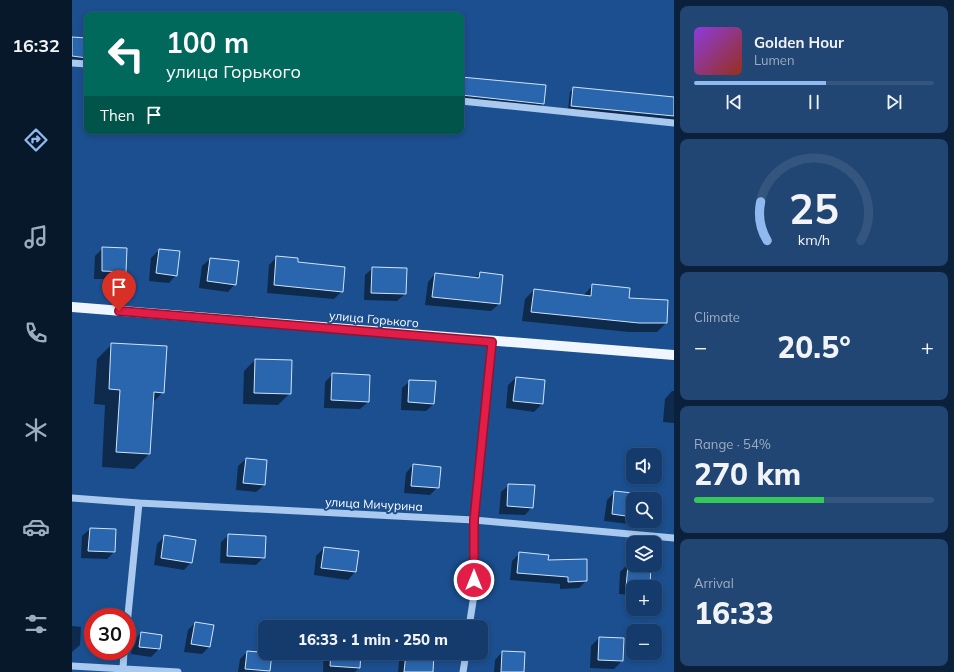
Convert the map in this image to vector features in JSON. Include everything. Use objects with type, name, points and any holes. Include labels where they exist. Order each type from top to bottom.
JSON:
[{"type":"main road","name":"улица Горького","points":[[72,307],[492,342],[674,355]]},
{"type":"street","points":[[72,63],[84,64]]},
{"type":"street","points":[[464,101],[674,123]]},
{"type":"street","points":[[471,620],[474,595],[474,520],[492,342]]},
{"type":"street","name":"улица Мичурина","points":[[72,498],[139,503],[474,520],[674,538]]},
{"type":"street","points":[[129,608],[139,503]]},
{"type":"street","points":[[122,669],[123,660]]},
{"type":"street","points":[[463,672],[465,660]]},
{"type":"street","points":[[72,666],[178,672]]},
{"type":"building","points":[[72,37],[84,38],[84,58],[72,56]]},
{"type":"building","points":[[464,77],[546,85],[544,104],[464,95]]},
{"type":"building","points":[[573,87],[674,97],[674,116],[571,106]]},
{"type":"building","points":[[102,247],[127,248],[126,272],[102,271]]},
{"type":"building","points":[[159,249],[180,251],[177,276],[156,273]]},
{"type":"building","points":[[276,256],[298,258],[298,262],[345,267],[343,292],[274,285]]},
{"type":"building","points":[[210,258],[239,261],[236,285],[207,281]]},
{"type":"building","points":[[372,267],[407,268],[406,294],[371,293]]},
{"type":"building","points":[[480,272],[503,275],[500,304],[432,297],[435,273],[479,278]]},
{"type":"building","points":[[592,284],[630,288],[629,298],[668,300],[667,323],[639,323],[531,312],[534,289],[591,296]]},
{"type":"building","points":[[111,343],[167,346],[164,393],[154,392],[150,454],[116,452],[120,390],[109,389]]},
{"type":"building","points":[[255,359],[292,360],[291,394],[254,393]]},
{"type":"building","points":[[332,373],[370,375],[369,402],[331,400]]},
{"type":"building","points":[[516,377],[545,380],[543,404],[513,401]]},
{"type":"building","points":[[409,380],[436,381],[434,404],[408,402]]},
{"type":"building","points":[[246,458],[267,460],[265,485],[243,483]]},
{"type":"building","points":[[413,464],[441,467],[439,488],[411,486]]},
{"type":"building","points":[[508,484],[535,485],[533,508],[507,506]]},
{"type":"building","points":[[614,491],[626,492],[626,516],[612,514]]},
{"type":"building","points":[[90,528],[116,529],[115,552],[88,551]]},
{"type":"building","points":[[228,534],[266,536],[265,558],[227,556]]},
{"type":"building","points":[[164,535],[196,540],[192,563],[161,558]]},
{"type":"building","points":[[324,547],[359,551],[356,572],[321,568]]},
{"type":"building","points":[[519,552],[549,555],[548,560],[587,559],[587,581],[568,582],[568,577],[517,573]]},
{"type":"building","points":[[627,572],[651,572],[650,580],[627,580]]},
{"type":"building","points":[[195,622],[214,625],[210,647],[191,644]]},
{"type":"building","points":[[141,632],[162,635],[160,649],[139,647]]},
{"type":"building","points":[[599,637],[624,638],[623,661],[598,660]]},
{"type":"building","points":[[247,651],[258,652],[258,660],[271,660],[270,671],[245,669]]},
{"type":"building","points":[[502,651],[525,652],[524,672],[501,672]]},
{"type":"building","points":[[330,660],[361,660],[360,668],[330,666]]},
{"type":"building","points":[[405,660],[434,660],[433,672],[404,672]]},
{"type":"route","points":[[119,311],[492,342],[474,520],[474,580]]}]
